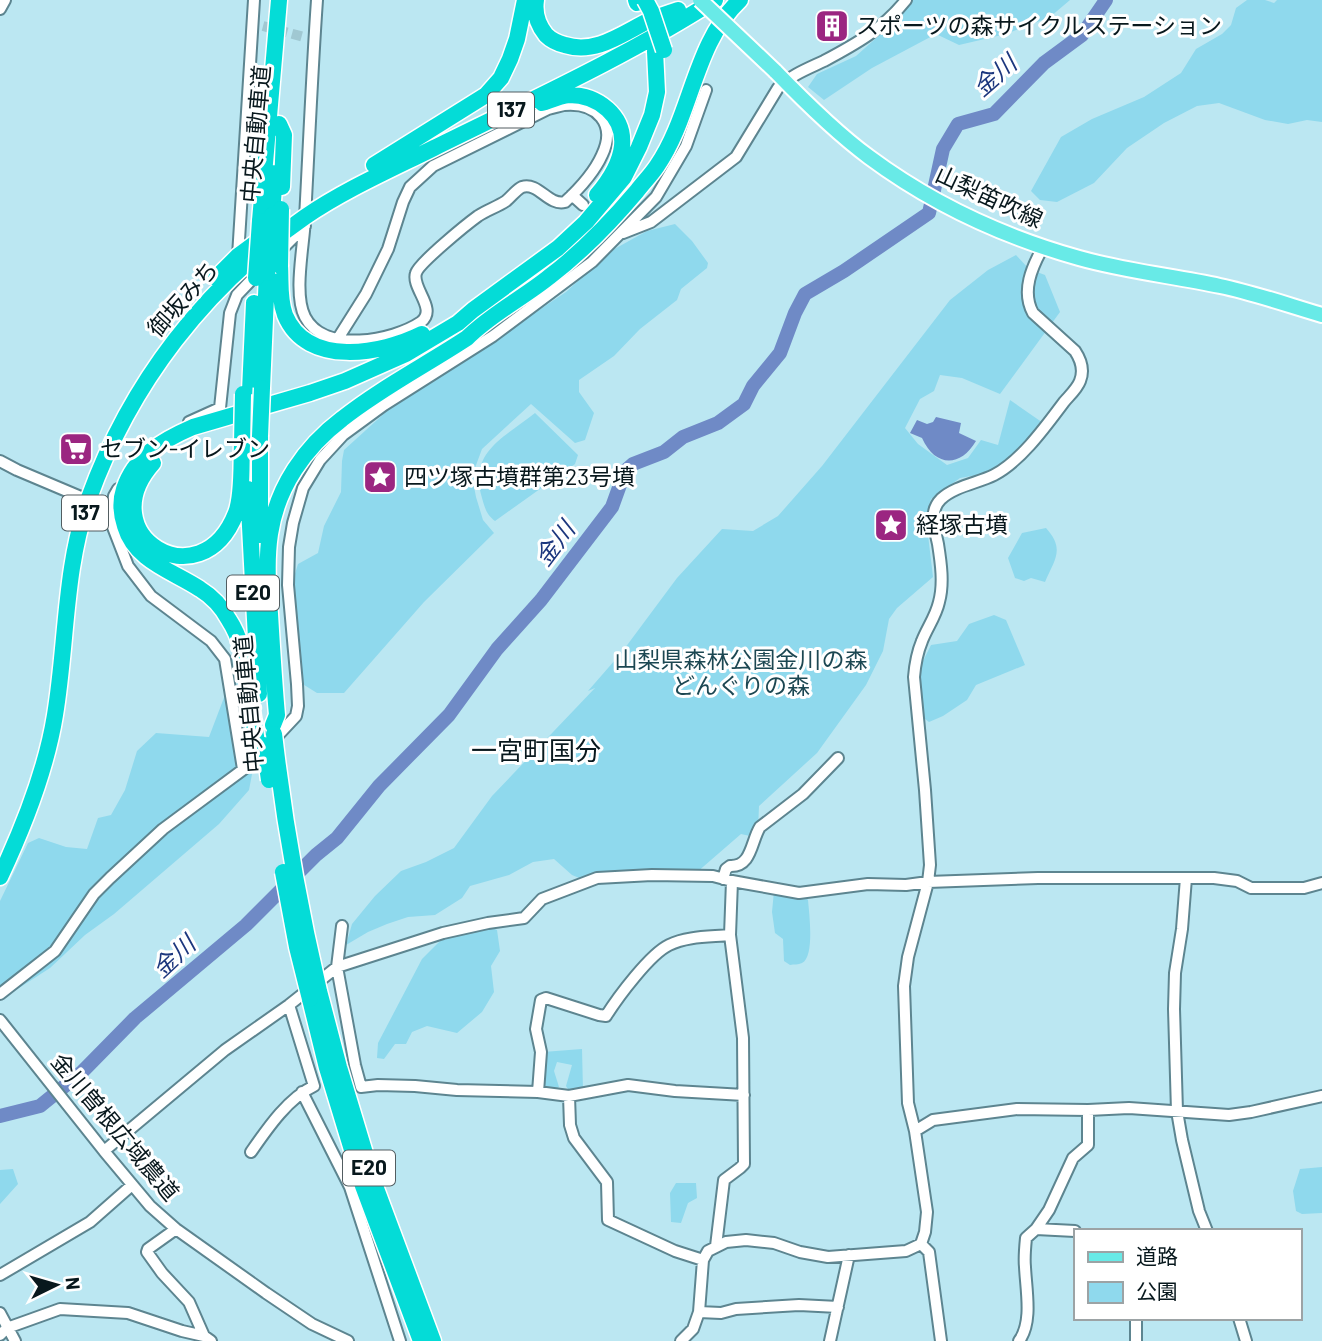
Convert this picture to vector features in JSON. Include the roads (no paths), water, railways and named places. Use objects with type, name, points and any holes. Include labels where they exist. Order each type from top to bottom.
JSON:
[{"type":"highway","name":"中央自動車道","points":[[251,391],[268,272],[279,0]]},
{"type":"highway","name":"中央自動車道","points":[[271,215],[290,0]]},
{"type":"highway","points":[[374,171],[396,150],[486,95],[501,78],[517,39],[524,0]]},
{"type":"highway","points":[[536,0],[539,27],[552,41],[573,48],[597,46],[652,19],[678,10]]},
{"type":"highway","name":"御坂みち","points":[[0,855],[39,745],[50,677],[58,586],[83,498],[115,414],[174,325],[238,256],[401,154],[622,43],[698,0]]},
{"type":"highway","name":"御坂みち","points":[[374,171],[617,57],[715,0]]},
{"type":"highway","points":[[267,738],[277,715],[268,578],[270,533],[283,491],[293,471],[307,452],[340,421],[467,338],[479,326],[549,277],[584,248],[622,208],[657,166],[677,131],[702,59],[729,11],[740,0]]},
{"type":"highway","points":[[549,277],[625,190],[657,129],[667,80],[659,50],[639,1]]},
{"type":"highway","points":[[267,738],[238,636],[227,615],[215,600],[150,559],[132,542],[122,518],[123,494],[128,481],[143,457],[163,441],[179,433],[310,393],[384,364],[440,334],[558,248],[586,222],[624,177],[652,115],[657,92],[659,50]]},
{"type":"highway","points":[[374,171],[433,155],[569,95],[597,101],[612,112],[620,128],[622,146],[617,163],[603,187],[558,248]]},
{"type":"highway","points":[[271,215],[268,272],[291,325],[309,342],[332,351],[359,352],[388,348],[420,335],[453,316],[472,310]]},
{"type":"highway","name":"御坂みち","points":[[0,877],[29,808],[50,745],[67,590],[83,498],[124,418],[168,348],[211,298],[251,259],[305,216]]},
{"type":"highway","name":"中央自動車道","points":[[268,272],[253,334],[250,440],[259,511],[262,572],[267,738],[263,767],[267,771],[297,947],[339,1068],[374,1183],[433,1341]]},
{"type":"highway","points":[[250,440],[241,475],[237,510],[229,529],[213,547],[200,554],[183,556],[156,549],[144,538],[136,524],[135,492],[143,474],[173,447],[209,430],[269,414],[357,384],[479,326]]},
{"type":"highway","name":"中央自動車道","points":[[267,738],[292,859],[327,1068],[363,1186],[421,1341]]},
{"type":"main road","name":"山梨笛吹線","points":[[698,0],[850,142],[894,174],[954,209],[1018,238],[1099,263],[1221,286],[1322,314]]},
{"type":"street","points":[[0,9],[5,0]]},
{"type":"street","points":[[238,256],[258,24],[254,0]]},
{"type":"street","points":[[317,0],[309,38],[305,216],[299,299],[306,319],[318,333],[337,340],[364,340],[396,333],[419,323],[425,318],[427,310],[415,277],[417,270],[479,216],[505,201],[522,187],[533,187],[553,202],[565,202],[590,175],[602,156],[607,142],[607,131],[605,121],[592,109],[564,105],[545,106],[433,166],[410,187],[388,249],[366,293],[337,340]]},
{"type":"street","points":[[615,233],[651,222],[736,158],[778,88],[780,76],[821,62],[872,34],[906,0]]},
{"type":"street","points":[[0,994],[55,951],[94,894],[110,878],[163,829],[252,763],[296,716],[298,706],[289,547],[303,488],[320,460],[343,435],[384,405],[493,336],[592,262],[615,233],[656,197],[686,146],[706,90]]},
{"type":"street","points":[[572,195],[583,205]]},
{"type":"street","points":[[243,769],[225,659],[211,641],[151,596],[128,566],[111,522],[114,496],[130,466],[152,443],[179,426],[220,408],[230,313],[237,295],[305,216]]},
{"type":"street","points":[[681,1341],[693,1329],[699,1312],[703,1260],[708,1251],[716,1246],[746,1240],[774,1243],[800,1252],[828,1257],[906,1251],[921,1244],[925,1232],[927,1212],[908,1103],[904,986],[908,957],[929,882],[925,790],[914,677],[918,651],[939,605],[942,589],[933,513],[943,497],[996,474],[1012,462],[1053,417],[1080,381],[1080,358],[1030,307],[1027,295],[1030,278],[1043,247]]},
{"type":"street","points":[[0,461],[83,498]]},
{"type":"street","points":[[716,1246],[723,1180],[744,1164],[743,1038],[730,935],[726,869],[742,864],[760,827],[803,794],[838,758]]},
{"type":"street","points":[[104,1151],[225,1049],[289,1005],[337,967],[443,933],[524,918],[542,899],[597,878],[713,876],[799,893],[868,884],[906,885],[1038,878],[1214,878],[1237,881],[1251,888],[1304,888],[1322,883]]},
{"type":"street","points":[[1185,878],[1182,929],[1175,973],[1178,1111],[1182,1140],[1199,1211],[1206,1229]]},
{"type":"street","points":[[342,926],[337,967],[352,1066],[361,1087],[415,1086],[569,1096],[628,1085],[744,1095]]},
{"type":"street","points":[[538,1092],[541,1052],[536,1030],[541,1000],[546,998],[606,1016],[618,997],[668,945],[689,939],[730,935]]},
{"type":"street","points":[[251,1152],[267,1128],[302,1092],[318,1085],[289,1005]]},
{"type":"street","name":"金川曽根広域農道","points":[[0,1020],[150,1206],[214,1257],[312,1324],[348,1341]]},
{"type":"street","points":[[302,1092],[350,1187],[400,1341]]},
{"type":"street","points":[[569,1096],[570,1125],[574,1139],[607,1182],[608,1220],[675,1251],[703,1260]]},
{"type":"street","points":[[915,1131],[933,1119],[1017,1110],[1129,1108],[1229,1115],[1322,1096]]},
{"type":"street","points":[[1019,1341],[1023,1335],[1027,1313],[1024,1263],[1026,1238],[1036,1230],[1055,1199],[1073,1158],[1088,1145],[1088,1110]]},
{"type":"street","points":[[0,1275],[90,1222],[132,1185]]},
{"type":"street","points":[[176,1229],[147,1252],[162,1273],[189,1301],[208,1338]]},
{"type":"street","points":[[1036,1230],[1074,1231]]},
{"type":"street","points":[[921,1244],[929,1252],[941,1341]]},
{"type":"street","points":[[830,1341],[849,1255]]},
{"type":"street","points":[[699,1312],[721,1313],[736,1309],[799,1305],[838,1307]]},
{"type":"street","points":[[4,1331],[60,1309],[128,1313],[208,1338]]},
{"type":"street","points":[[0,1313],[4,1331],[15,1341]]},
{"type":"street","points":[[1136,1320],[1136,1341]]},
{"type":"street","points":[[1241,1320],[1246,1341]]},
{"type":"waterway","name":"金川","points":[[0,1116],[40,1106],[82,1072],[135,1018],[246,925],[316,855],[337,838],[379,786],[449,715],[497,649],[541,600],[612,507],[625,471],[633,464],[664,452],[683,437],[718,423],[744,404],[753,386],[780,353],[805,294],[929,213],[943,149],[958,124],[994,114],[1044,63],[1082,35],[1106,0]]},
{"type":"tunnel","points":[[263,26],[304,37]]},
{"type":"place","name":"スポーツの森サイクルステーション","points":[[832,26]]},
{"type":"place","name":"セブン-イレブン","points":[[76,449]]},
{"type":"place","name":"四ツ塚古墳群第23号墳","points":[[380,477]]},
{"type":"place","name":"経塚古墳","points":[[891,525]]},
{"type":"district","name":"一宮町国分","points":[[536,751]]},
{"type":"park label","name":"山梨県森林公園金川の森 どんぐりの森","points":[[741,673]]}]
